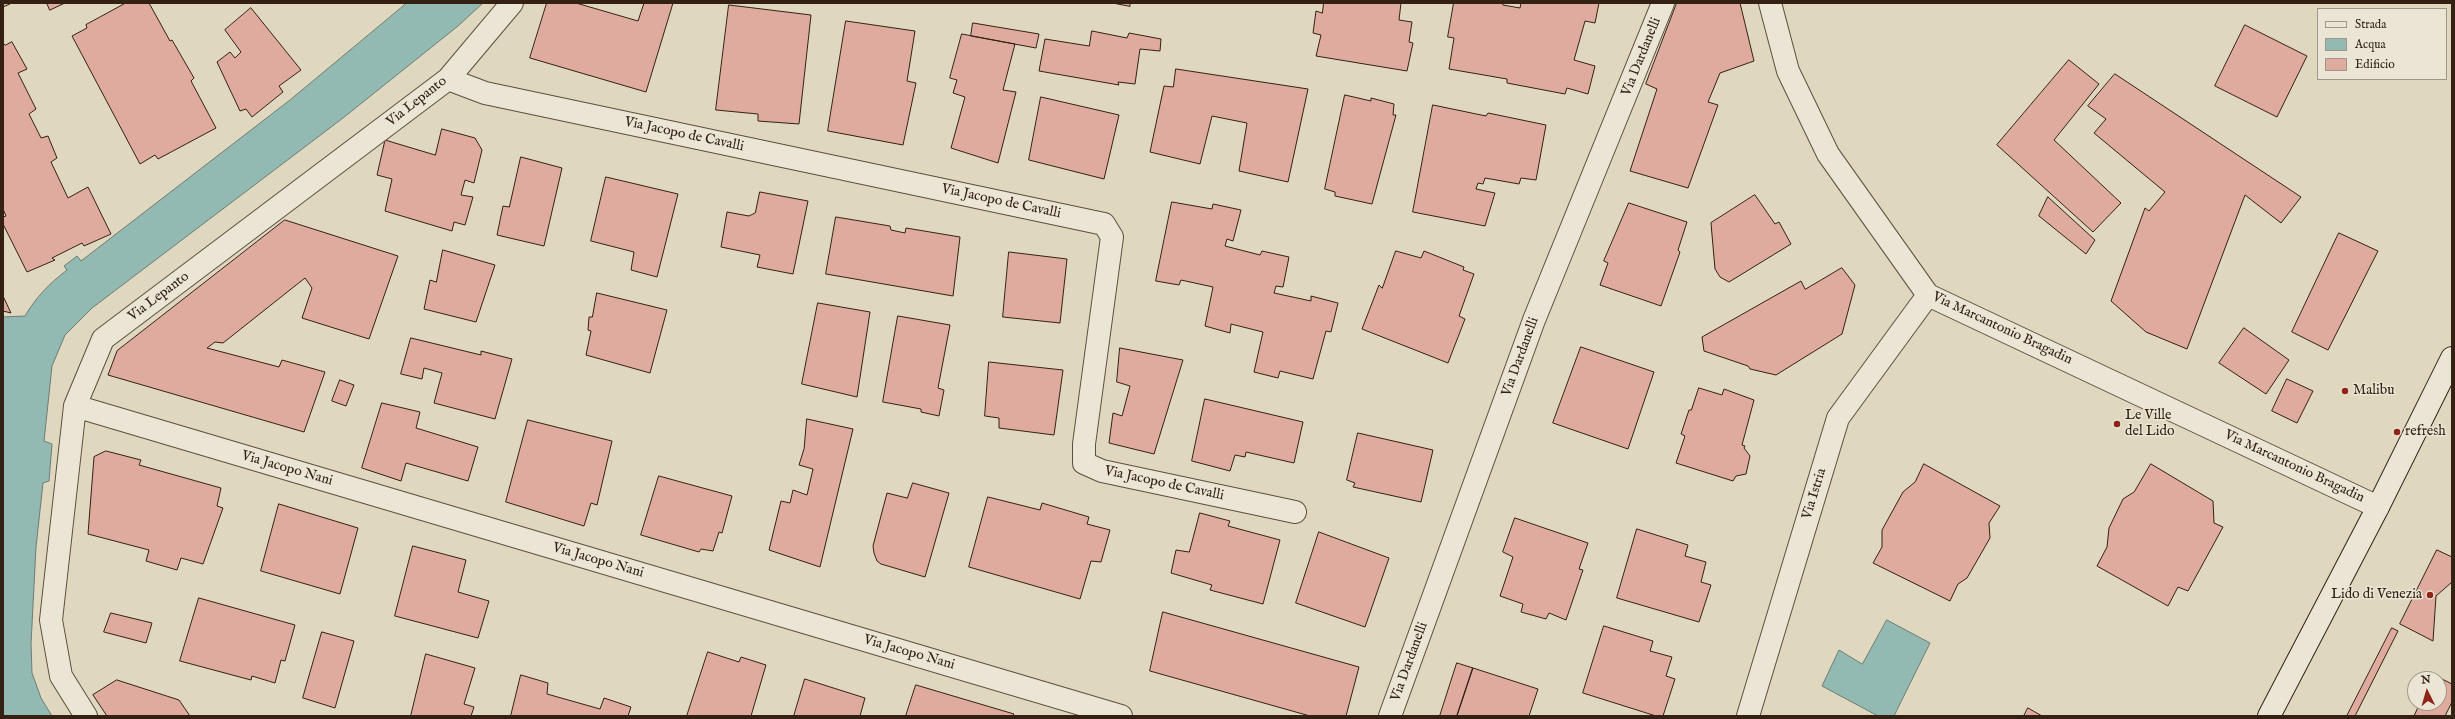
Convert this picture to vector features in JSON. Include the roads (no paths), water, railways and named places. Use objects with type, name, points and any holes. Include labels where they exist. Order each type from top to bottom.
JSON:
[{"type":"street","name":"Via Lepanto","points":[[86,716],[61,676],[51,620],[75,406],[103,339],[448,79],[512,3]]},
{"type":"street","name":"Via Dardanelli","points":[[1390,716],[1534,320],[1663,3]]},
{"type":"street","name":"Via Marcantonio Bragadin","points":[[1770,3],[1788,71],[1828,154],[1928,295],[2378,507]]},
{"type":"street","name":"Via Jacopo de Cavalli","points":[[448,79],[492,95],[1104,224],[1112,237],[1084,444],[1084,463],[1102,471],[1295,512]]},
{"type":"street","name":"Via Istria","points":[[1748,716],[1838,418],[1928,295]]},
{"type":"street","points":[[2269,716],[2378,507],[2452,358]]},
{"type":"street","name":"Via Jacopo Nani","points":[[75,406],[1121,716]]},
{"type":"water","points":[[407,3],[483,3],[458,26],[343,118],[92,308],[65,335],[52,366],[44,441],[52,444],[49,481],[43,483],[36,547],[31,644],[32,673],[41,698],[52,716],[3,716],[3,317],[25,316],[44,291],[67,270],[64,266],[77,256],[81,261],[290,100]]},
{"type":"water","points":[[1887,620],[1930,643],[1894,716],[1878,716],[1822,686],[1839,650],[1862,664]]},
{"type":"place","name":"Malibu","points":[[2345,391]]},
{"type":"place","name":"Le Ville del Lido","points":[[2117,424]]},
{"type":"place","name":"refresh","points":[[2397,432]]},
{"type":"place","name":"Lido di Venezia","points":[[2430,595]]}]
